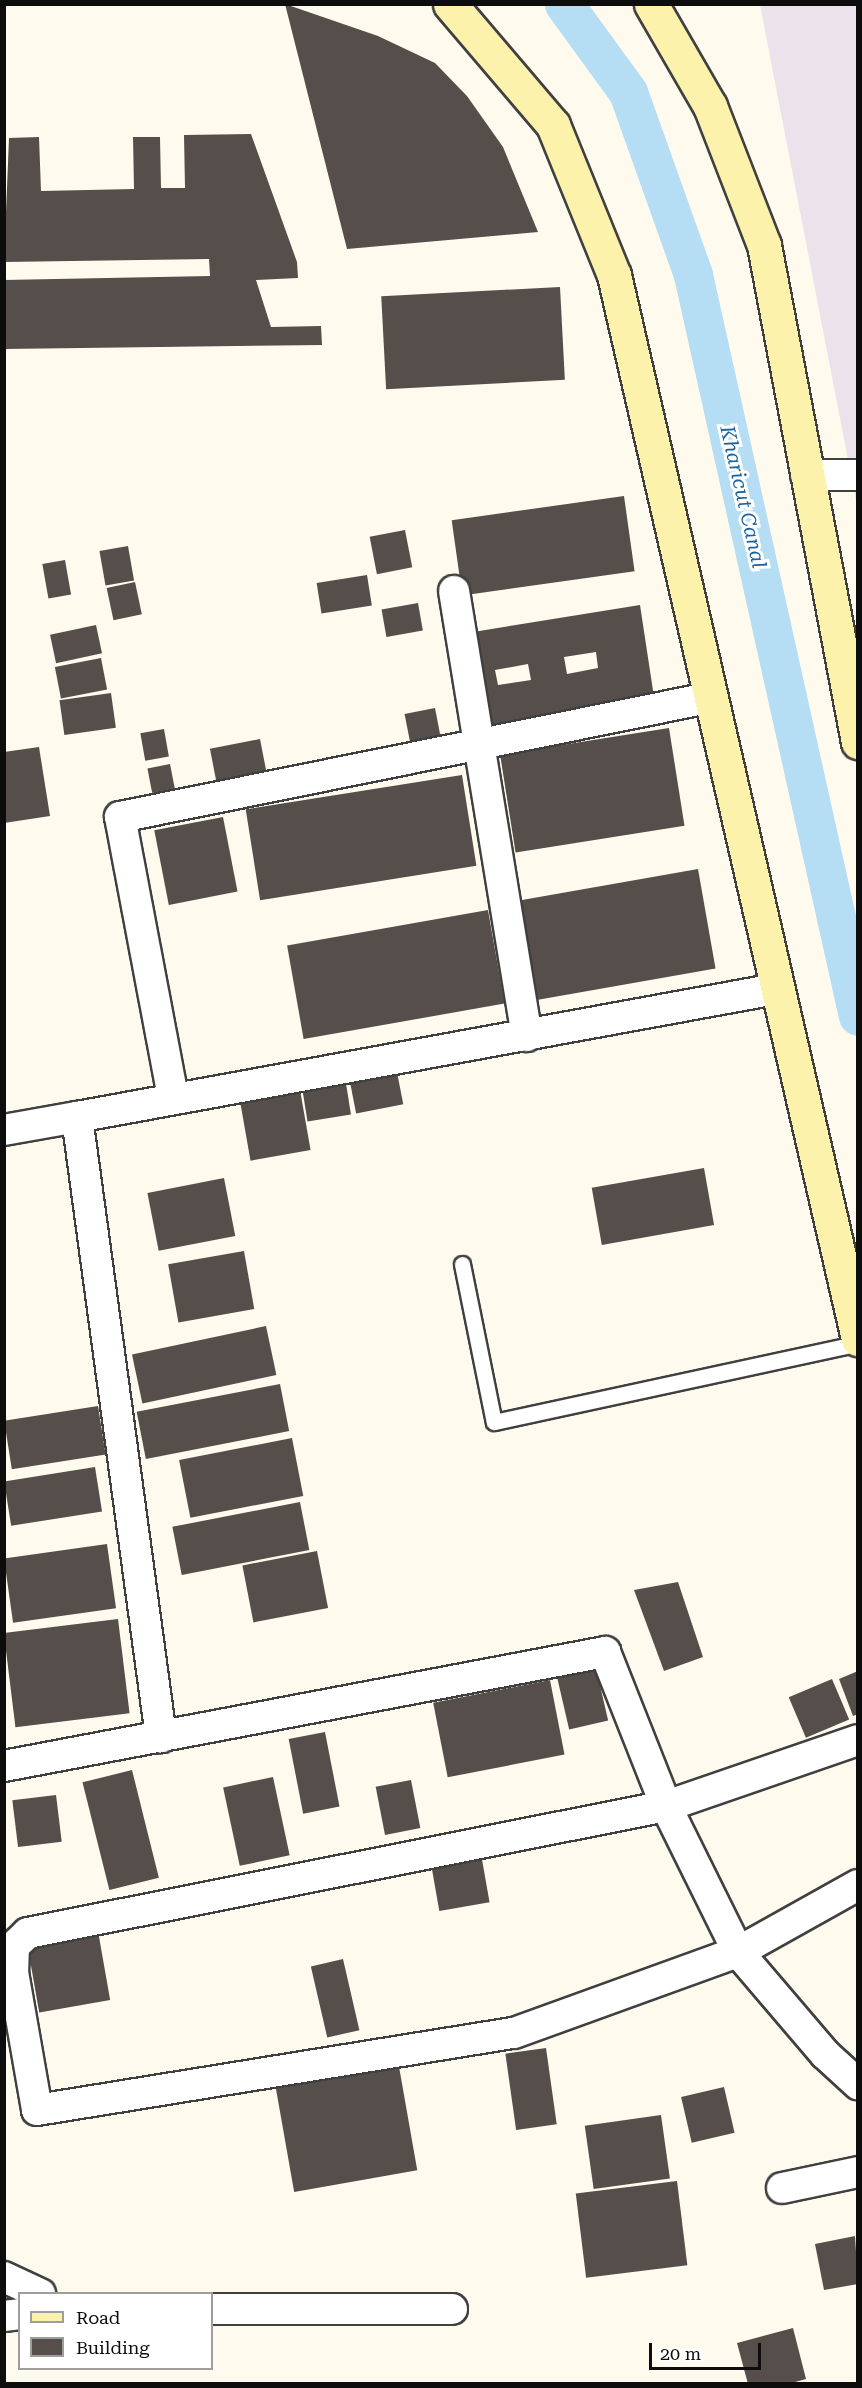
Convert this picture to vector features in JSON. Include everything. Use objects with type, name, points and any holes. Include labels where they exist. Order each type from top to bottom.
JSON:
[{"type":"street","points":[[450,4],[553,125],[614,275],[708,698],[858,1341]]},
{"type":"street","points":[[651,4],[710,106],[764,246],[858,742]]},
{"type":"street","points":[[807,475],[858,475]]},
{"type":"street","points":[[454,591],[527,1036]]},
{"type":"street","points":[[173,1097],[120,817],[708,698]]},
{"type":"street","points":[[4,1130],[173,1097],[527,1036],[776,989]]},
{"type":"street","points":[[77,1117],[161,1737]]},
{"type":"street","points":[[4,1766],[605,1652],[666,1806],[738,1952],[825,2054],[858,2084]]},
{"type":"street","points":[[858,1740],[666,1806],[28,1933],[14,1946],[13,1972],[37,2110],[514,2033],[738,1952],[858,1885]]},
{"type":"street","points":[[782,2188],[858,2172]]},
{"type":"street","points":[[4,2277],[36,2292]]},
{"type":"street","points":[[213,2309],[452,2309]]},
{"type":"lane","points":[[462,1264],[494,1422],[858,1341]]},
{"type":"shaded area","points":[[760,5],[857,5],[857,506]]},
{"type":"building","points":[[285,4],[378,36],[435,63],[467,96],[503,147],[538,232],[347,249]]},
{"type":"building","points":[[251,134],[297,262],[298,278],[256,280],[271,327],[321,326],[322,345],[4,349],[4,280],[210,276],[209,259],[4,262],[9,138],[39,137],[41,191],[134,189],[133,137],[160,137],[161,188],[185,188],[184,135]]},
{"type":"building","points":[[560,287],[565,380],[386,389],[381,296]]},
{"type":"building","points":[[624,496],[635,571],[462,595],[452,520]]},
{"type":"building","points":[[405,530],[412,567],[377,574],[370,537]]},
{"type":"building","points":[[128,546],[134,580],[106,586],[99,551]]},
{"type":"building","points":[[65,560],[71,594],[48,598],[42,564]]},
{"type":"building","points":[[367,575],[372,606],[321,614],[317,583]]},
{"type":"building","points":[[135,582],[142,614],[113,620],[107,588]]},
{"type":"building","points":[[418,603],[423,631],[386,637],[382,609]]},
{"type":"building","points":[[640,605],[654,697],[484,726],[467,633]],"holes":[[[596,652],[598,668],[567,674],[564,657]],[[528,664],[531,680],[498,685],[495,670]]]},
{"type":"building","points":[[96,625],[102,653],[56,663],[50,635]]},
{"type":"building","points":[[101,658],[107,689],[61,698],[55,667]]},
{"type":"building","points":[[111,693],[116,728],[64,735],[60,700]]},
{"type":"building","points":[[435,708],[441,738],[410,744],[405,714]]},
{"type":"building","points":[[669,728],[684,826],[516,853],[500,755]]},
{"type":"building","points":[[164,729],[169,757],[145,761],[140,733]]},
{"type":"building","points":[[260,739],[267,774],[217,784],[210,749]]},
{"type":"building","points":[[39,747],[50,816],[4,823],[4,752]]},
{"type":"building","points":[[170,764],[175,789],[152,793],[147,768]]},
{"type":"building","points":[[462,775],[476,866],[260,900],[246,809]]},
{"type":"building","points":[[223,817],[238,892],[169,905],[154,830]]},
{"type":"building","points":[[698,869],[716,968],[535,1000],[518,901]]},
{"type":"building","points":[[488,910],[504,1004],[304,1039],[287,945]]},
{"type":"building","points":[[396,1067],[403,1104],[356,1113],[349,1076]]},
{"type":"building","points":[[345,1077],[351,1115],[307,1121],[302,1084]]},
{"type":"building","points":[[300,1090],[311,1150],[251,1161],[240,1101]]},
{"type":"building","points":[[704,1168],[714,1225],[602,1245],[592,1188]]},
{"type":"building","points":[[224,1178],[235,1236],[159,1251],[147,1193]]},
{"type":"building","points":[[244,1251],[254,1309],[178,1322],[168,1264]]},
{"type":"building","points":[[266,1326],[276,1375],[142,1403],[132,1354]]},
{"type":"building","points":[[280,1384],[289,1431],[146,1459],[137,1412]]},
{"type":"building","points":[[98,1406],[106,1454],[12,1469],[4,1421]]},
{"type":"building","points":[[292,1438],[303,1496],[190,1518],[179,1460]]},
{"type":"building","points":[[95,1467],[102,1511],[11,1526],[4,1481]]},
{"type":"building","points":[[300,1502],[309,1550],[182,1575],[172,1527]]},
{"type":"building","points":[[107,1544],[116,1608],[13,1623],[4,1558]]},
{"type":"building","points":[[317,1551],[328,1608],[253,1622],[242,1566]]},
{"type":"building","points":[[678,1582],[703,1657],[664,1671],[634,1590]]},
{"type":"building","points":[[118,1619],[130,1713],[15,1727],[4,1633]]},
{"type":"building","points":[[596,1668],[608,1721],[569,1730],[557,1677]]},
{"type":"building","points":[[858,1671],[858,1714],[853,1716],[839,1679]]},
{"type":"building","points":[[832,1679],[849,1720],[806,1738],[789,1697]]},
{"type":"building","points":[[550,1680],[565,1755],[448,1777],[433,1703]]},
{"type":"building","points":[[325,1732],[340,1807],[303,1814],[289,1739]]},
{"type":"building","points":[[132,1770],[159,1878],[109,1890],[83,1782]]},
{"type":"building","points":[[273,1777],[290,1855],[240,1866],[223,1788]]},
{"type":"building","points":[[411,1780],[420,1828],[385,1835],[376,1787]]},
{"type":"building","points":[[56,1795],[62,1842],[18,1847],[12,1800]]},
{"type":"building","points":[[480,1848],[490,1902],[439,1911],[430,1857]]},
{"type":"building","points":[[98,1931],[110,2000],[39,2012],[27,1944]]},
{"type":"building","points":[[343,1959],[359,2030],[327,2038],[311,1966]]},
{"type":"building","points":[[546,2048],[557,2124],[516,2130],[505,2054]]},
{"type":"building","points":[[398,2061],[417,2170],[294,2192],[275,2083]]},
{"type":"building","points":[[724,2087],[735,2133],[692,2143],[681,2097]]},
{"type":"building","points":[[661,2115],[670,2178],[594,2189],[585,2126]]},
{"type":"building","points":[[677,2181],[687,2265],[586,2278],[576,2193]]},
{"type":"building","points":[[855,2236],[858,2284],[824,2290],[815,2244]]},
{"type":"building","points":[[793,2328],[806,2379],[788,2384],[748,2384],[737,2343]]},
{"type":"waterway","name":"Kharicut Canal","points":[[564,4],[628,92],[693,275],[858,1016]]}]
